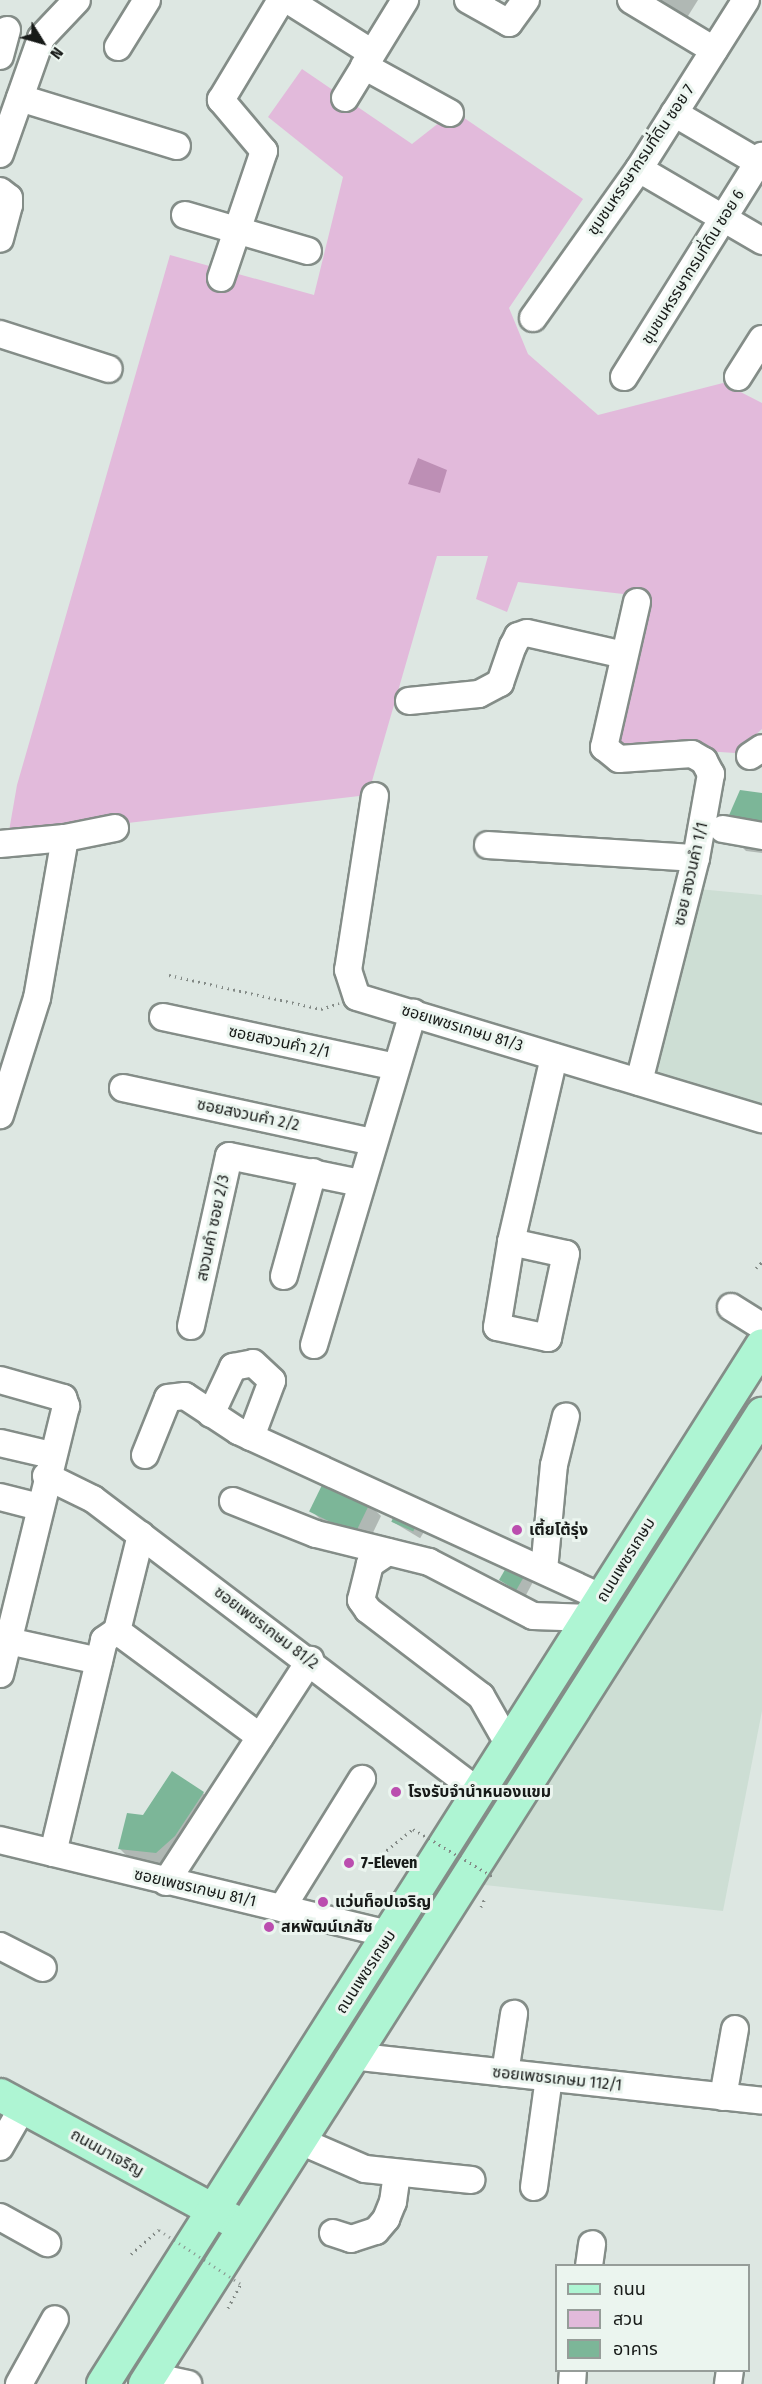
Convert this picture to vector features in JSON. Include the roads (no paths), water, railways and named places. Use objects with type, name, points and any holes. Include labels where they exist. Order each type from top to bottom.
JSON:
[{"type":"main road","name":"ถนนเพชรเกษม","points":[[103,2384],[762,1344]]},
{"type":"main road","name":"ถนนเพชรเกษม","points":[[148,2380],[242,2227],[762,1414]]},
{"type":"main road","name":"ถนนมาเจริญ","points":[[12,2101],[242,2227]]},
{"type":"street","points":[[0,154],[41,38],[77,0]]},
{"type":"street","points":[[118,47],[147,0]]},
{"type":"street","points":[[221,278],[264,151],[221,100],[281,0]]},
{"type":"street","points":[[288,0],[368,59],[450,113]]},
{"type":"street","points":[[345,98],[405,0]]},
{"type":"street","points":[[468,0],[509,22],[526,0]]},
{"type":"street","points":[[631,0],[714,50]]},
{"type":"street","name":"ชุมชนหรรษากรมที่ดิน ซอย 7","points":[[532,318],[639,169],[746,0]]},
{"type":"street","points":[[0,56],[7,30]]},
{"type":"street","points":[[20,98],[177,146]]},
{"type":"street","points":[[674,113],[760,159]]},
{"type":"street","name":"ชุมชนหรรษากรมที่ดิน ซอย 6","points":[[624,377],[760,159]]},
{"type":"street","points":[[639,169],[762,241]]},
{"type":"street","points":[[0,191],[9,198],[9,205],[0,239]]},
{"type":"street","points":[[185,215],[236,232],[308,251]]},
{"type":"street","points":[[0,334],[109,369]]},
{"type":"street","points":[[738,377],[762,339]]},
{"type":"street","points":[[409,701],[479,694],[500,683],[518,636],[527,633],[624,655],[637,602]]},
{"type":"street","name":"ซอย สงวนคำ 1/1","points":[[624,655],[604,747],[609,754],[619,759],[693,754],[704,761],[711,774],[696,858],[639,1082]]},
{"type":"street","name":"ซอยเพชรเกษม 81/3","points":[[375,796],[348,970],[357,997],[762,1119]]},
{"type":"street","points":[[0,844],[65,838],[115,828]]},
{"type":"street","points":[[723,829],[762,836]]},
{"type":"street","points":[[0,1115],[37,998],[65,838]]},
{"type":"street","points":[[488,845],[696,858]]},
{"type":"street","points":[[314,1345],[360,1183],[413,1012]]},
{"type":"street","name":"ซอยสงวนคำ 2/1","points":[[163,1017],[396,1068]]},
{"type":"street","points":[[511,1242],[554,1057]]},
{"type":"street","name":"ซอยสงวนคำ 2/2","points":[[123,1088],[373,1142]]},
{"type":"street","name":"สงวนคำ ซอย 2/3","points":[[191,1326],[229,1156],[360,1183]]},
{"type":"street","points":[[284,1276],[313,1172]]},
{"type":"street","points":[[731,1307],[762,1326]]},
{"type":"street","points":[[211,1414],[233,1367],[253,1363],[272,1382],[251,1437]]},
{"type":"street","points":[[0,1380],[63,1398],[66,1406],[48,1465],[39,1507],[10,1587],[8,1641],[0,1674]]},
{"type":"street","points":[[145,1455],[168,1398],[185,1396],[251,1437],[544,1570],[596,1608]]},
{"type":"street","points":[[544,1570],[554,1465],[566,1416]]},
{"type":"street","name":"ซอยเพชรเกษม 81/2","points":[[0,1443],[48,1465],[310,1660],[479,1792]]},
{"type":"street","points":[[0,1497],[39,1507]]},
{"type":"street","points":[[233,1501],[316,1534],[429,1562],[533,1616],[596,1608]]},
{"type":"street","points":[[53,1853],[104,1640],[117,1631],[141,1535]]},
{"type":"street","points":[[388,1552],[370,1564],[361,1600],[368,1610],[481,1696],[509,1745]]},
{"type":"street","points":[[117,1631],[260,1737]]},
{"type":"street","points":[[8,1641],[99,1661]]},
{"type":"street","points":[[166,1882],[310,1660]]},
{"type":"street","points":[[282,1908],[362,1779]]},
{"type":"street","name":"ซอยเพชรเกษม 81/1","points":[[0,1840],[166,1882],[390,1934]]},
{"type":"street","points":[[0,1947],[43,1968]]},
{"type":"street","points":[[506,2073],[514,2014]]},
{"type":"street","points":[[723,2097],[735,2029]]},
{"type":"street","name":"ซอยเพชรเกษม 112/1","points":[[351,2056],[762,2101]]},
{"type":"street","points":[[534,2187],[549,2078]]},
{"type":"street","points":[[0,2147],[12,2101]]},
{"type":"street","points":[[298,2140],[366,2169],[471,2180]]},
{"type":"street","points":[[333,2233],[351,2239],[376,2231],[386,2219],[393,2202],[397,2173]]},
{"type":"street","points":[[0,2217],[47,2243]]},
{"type":"street","points":[[19,2384],[55,2319]]},
{"type":"street","points":[[148,2380],[188,2384]]},
{"type":"place","name":"เตี้ยโต้รุ่ง","points":[[517,1530]]},
{"type":"place","name":"โรงรับจำนำหนองแขม","points":[[396,1792]]},
{"type":"place","name":"7-Eleven","points":[[349,1863]]},
{"type":"place","name":"แว่นท็อปเจริญ","points":[[323,1902]]},
{"type":"place","name":"สหพัฒน์เภสัช","points":[[269,1927]]}]
